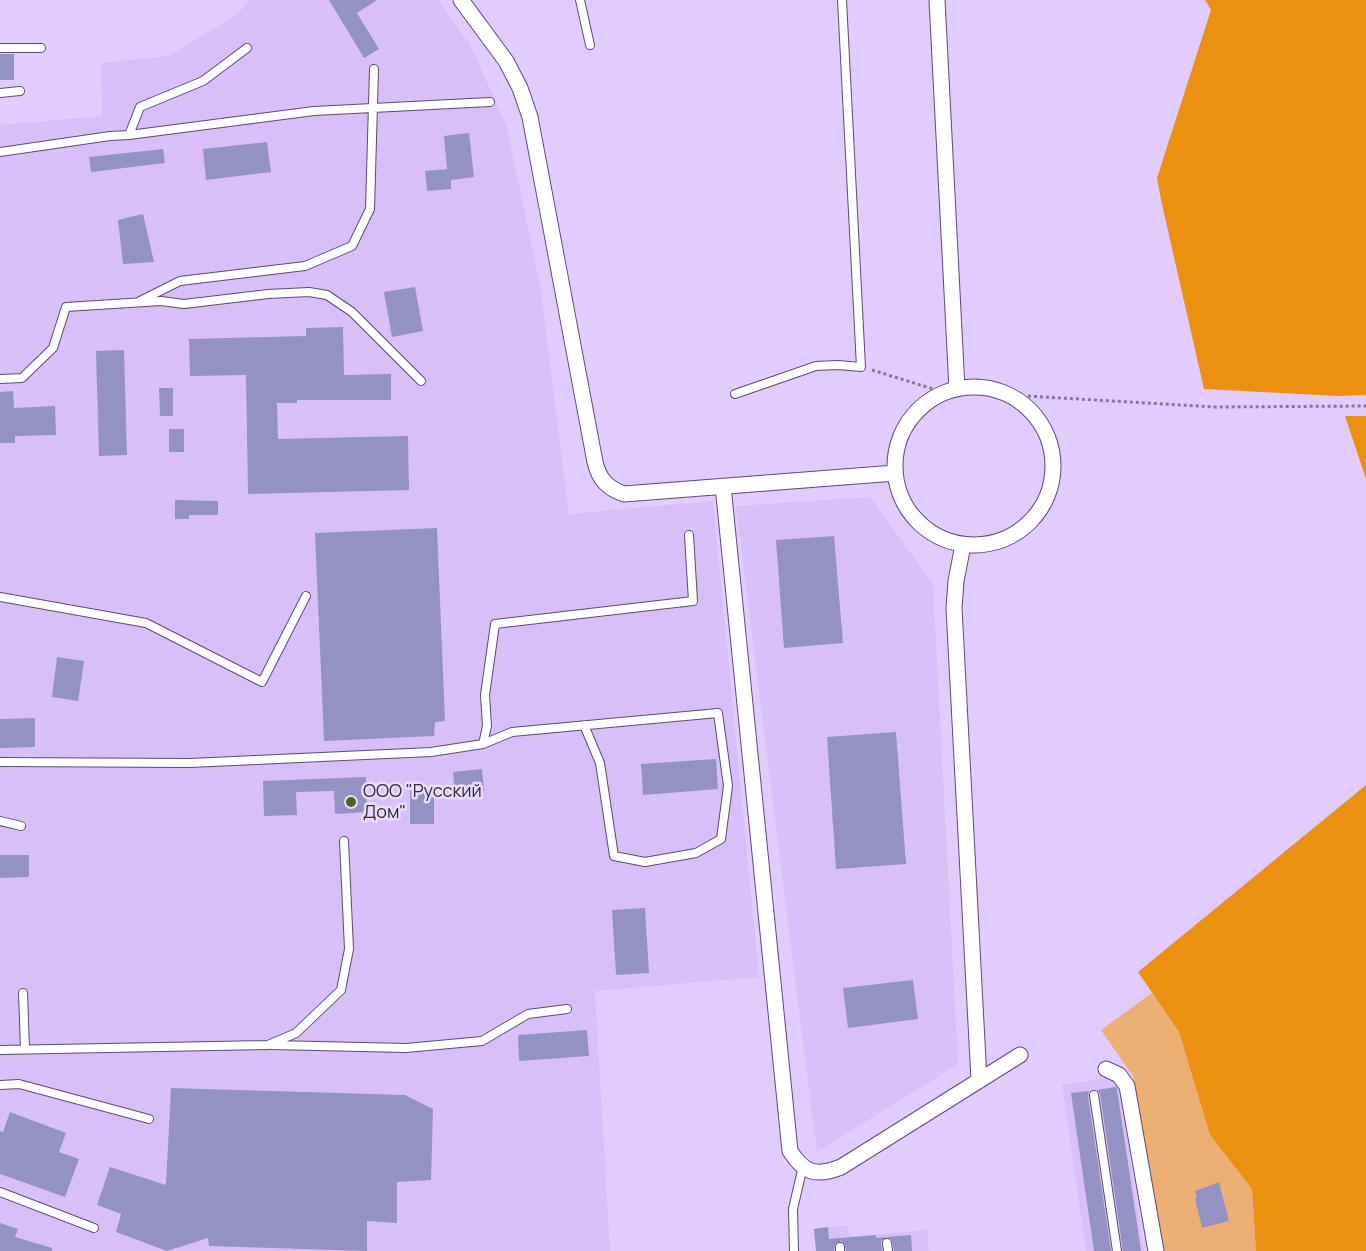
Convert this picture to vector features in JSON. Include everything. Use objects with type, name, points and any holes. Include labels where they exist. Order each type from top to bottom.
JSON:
[{"type":"street","points":[[461,0],[506,62],[520,88],[530,117],[598,473],[604,483],[624,494],[895,473]]},
{"type":"street","points":[[937,0],[951,390]]},
{"type":"street","points":[[984,387],[1010,395],[1035,415],[1050,443],[1053,475],[1044,505],[1023,529],[995,543],[963,546],[930,533],[905,507],[895,473],[899,440],[917,411],[951,390],[984,387]]},
{"type":"street","points":[[723,486],[790,1150],[798,1164],[812,1172],[827,1173],[841,1167],[1020,1055]]},
{"type":"street","points":[[963,546],[956,581],[954,608],[979,1080]]},
{"type":"street","points":[[1106,1069],[1119,1075],[1127,1086],[1156,1251]]},
{"type":"lane","points":[[580,0],[590,45]]},
{"type":"lane","points":[[735,394],[816,366],[861,367],[842,0]]},
{"type":"lane","points":[[0,48],[41,48]]},
{"type":"lane","points":[[129,135],[140,107],[203,81],[247,48]]},
{"type":"lane","points":[[138,303],[180,280],[305,266],[352,246],[370,209],[374,69]]},
{"type":"lane","points":[[0,93],[20,91]]},
{"type":"lane","points":[[0,152],[314,111],[490,102]]},
{"type":"lane","points":[[0,379],[21,378],[53,348],[66,307],[161,301],[184,304],[268,294],[309,292],[327,295],[352,312],[421,381]]},
{"type":"lane","points":[[483,744],[487,726],[485,695],[495,624],[693,601],[689,535]]},
{"type":"lane","points":[[0,597],[146,623],[262,682],[306,596]]},
{"type":"lane","points":[[0,762],[190,763],[431,752],[483,744],[512,732],[584,725],[718,713],[728,786],[721,839],[696,853],[645,862],[614,856],[600,763],[584,725]]},
{"type":"lane","points":[[0,821],[21,825]]},
{"type":"lane","points":[[268,1045],[296,1033],[341,990],[348,949],[344,841]]},
{"type":"lane","points":[[23,993],[25,1049]]},
{"type":"lane","points":[[0,1050],[268,1045],[406,1048],[482,1041],[528,1014],[567,1009]]},
{"type":"lane","points":[[0,1085],[19,1084],[149,1119]]},
{"type":"lane","points":[[1094,1095],[1117,1251]]},
{"type":"lane","points":[[794,1251],[793,1209],[803,1166]]},
{"type":"lane","points":[[0,1192],[94,1228]]},
{"type":"path","points":[[861,367],[951,390]]},
{"type":"path","points":[[1010,395],[1215,407],[1366,405]]},
{"type":"shaded area","points":[[249,0],[438,0],[470,45],[506,124],[541,290],[569,514],[713,501],[759,977],[595,991],[610,1251],[0,1251],[0,125],[102,116],[101,63],[169,56],[238,14]]},
{"type":"shaded area","points":[[1205,0],[1366,0],[1366,395],[1338,396],[1204,389],[1157,178],[1211,10]]},
{"type":"shaded area","points":[[1345,416],[1366,416],[1366,479]]},
{"type":"shaded area","points":[[870,497],[933,584],[958,1064],[817,1152],[736,506]]},
{"type":"shaded area","points":[[1366,785],[1366,1251],[1256,1251],[1252,1189],[1210,1135],[1179,1032],[1138,972]]},
{"type":"shaded area","points":[[1152,993],[1179,1032],[1210,1135],[1252,1189],[1256,1251],[1161,1251],[1133,1076],[1101,1030]]},
{"type":"shaded area","points":[[1118,1076],[1144,1251],[1086,1251],[1062,1085]]},
{"type":"shaded area","points":[[847,1225],[849,1237],[927,1230],[929,1251],[816,1251],[814,1229]]},
{"type":"building","points":[[329,0],[377,0],[357,13],[379,49],[364,58]]},
{"type":"building","points":[[0,54],[14,54],[14,80],[0,80]]},
{"type":"building","points":[[469,133],[474,177],[451,180],[451,189],[427,191],[425,171],[447,169],[444,136]]},
{"type":"building","points":[[267,142],[271,172],[206,180],[203,149]]},
{"type":"building","points":[[163,149],[165,163],[91,172],[89,157]]},
{"type":"building","points":[[143,214],[154,262],[123,264],[118,220]]},
{"type":"building","points":[[415,287],[423,331],[392,337],[384,292]]},
{"type":"building","points":[[343,327],[344,375],[391,374],[391,400],[297,400],[297,403],[277,403],[278,439],[408,436],[409,490],[248,494],[246,375],[190,376],[189,339],[306,336],[306,328]]},
{"type":"building","points":[[124,350],[127,455],[99,456],[96,351]]},
{"type":"building","points":[[159,388],[173,388],[173,416],[160,416]]},
{"type":"building","points":[[13,391],[14,408],[55,406],[56,435],[15,436],[15,443],[0,443],[0,392]]},
{"type":"building","points":[[169,429],[184,429],[184,452],[169,452]]},
{"type":"building","points":[[175,500],[218,501],[218,515],[189,515],[189,519],[175,519]]},
{"type":"building","points":[[437,528],[445,721],[435,722],[434,736],[324,741],[315,533]]},
{"type":"building","points":[[834,536],[843,643],[784,648],[776,540]]},
{"type":"building","points":[[57,657],[84,661],[78,701],[52,697]]},
{"type":"building","points":[[35,718],[35,747],[0,748],[0,719]]},
{"type":"building","points":[[896,732],[906,864],[836,869],[827,737]]},
{"type":"building","points":[[716,759],[718,789],[643,795],[641,764]]},
{"type":"building","points":[[482,769],[484,791],[455,794],[453,772]]},
{"type":"building","name":"ООО \"Русский Дом\"","points":[[366,777],[367,812],[335,814],[334,791],[296,792],[297,815],[264,816],[263,781]]},
{"type":"building","points":[[410,791],[434,791],[434,824],[410,824]]},
{"type":"building","points":[[0,855],[29,855],[29,877],[0,878]]},
{"type":"building","points":[[645,908],[649,973],[616,975],[612,910]]},
{"type":"building","points":[[913,980],[918,1019],[848,1028],[843,988]]},
{"type":"building","points":[[587,1030],[589,1056],[519,1061],[518,1035]]},
{"type":"building","points":[[1116,1087],[1141,1251],[1123,1251],[1100,1094],[1097,1090]]},
{"type":"building","points":[[171,1088],[405,1095],[433,1109],[431,1180],[397,1182],[397,1223],[367,1221],[367,1251],[209,1246],[208,1238],[167,1251],[116,1232],[121,1214],[97,1205],[110,1167],[166,1185]]},
{"type":"building","points":[[1089,1091],[1111,1251],[1094,1251],[1071,1093]]},
{"type":"building","points":[[10,1112],[66,1133],[59,1152],[79,1159],[65,1197],[0,1174],[0,1131],[3,1132]]},
{"type":"building","points":[[1219,1182],[1229,1221],[1202,1228],[1195,1191]]},
{"type":"building","points":[[0,1223],[18,1229],[15,1237],[52,1248],[52,1251],[0,1251]]},
{"type":"building","points":[[828,1227],[829,1239],[876,1235],[876,1238],[887,1237],[881,1241],[882,1251],[846,1251],[841,1241],[835,1244],[834,1251],[816,1251],[814,1229]]},
{"type":"building","points":[[911,1235],[912,1251],[894,1251],[892,1240],[887,1237]]},
{"type":"place","name":"ООО \"Русский Дом\"","points":[[351,802]]}]
